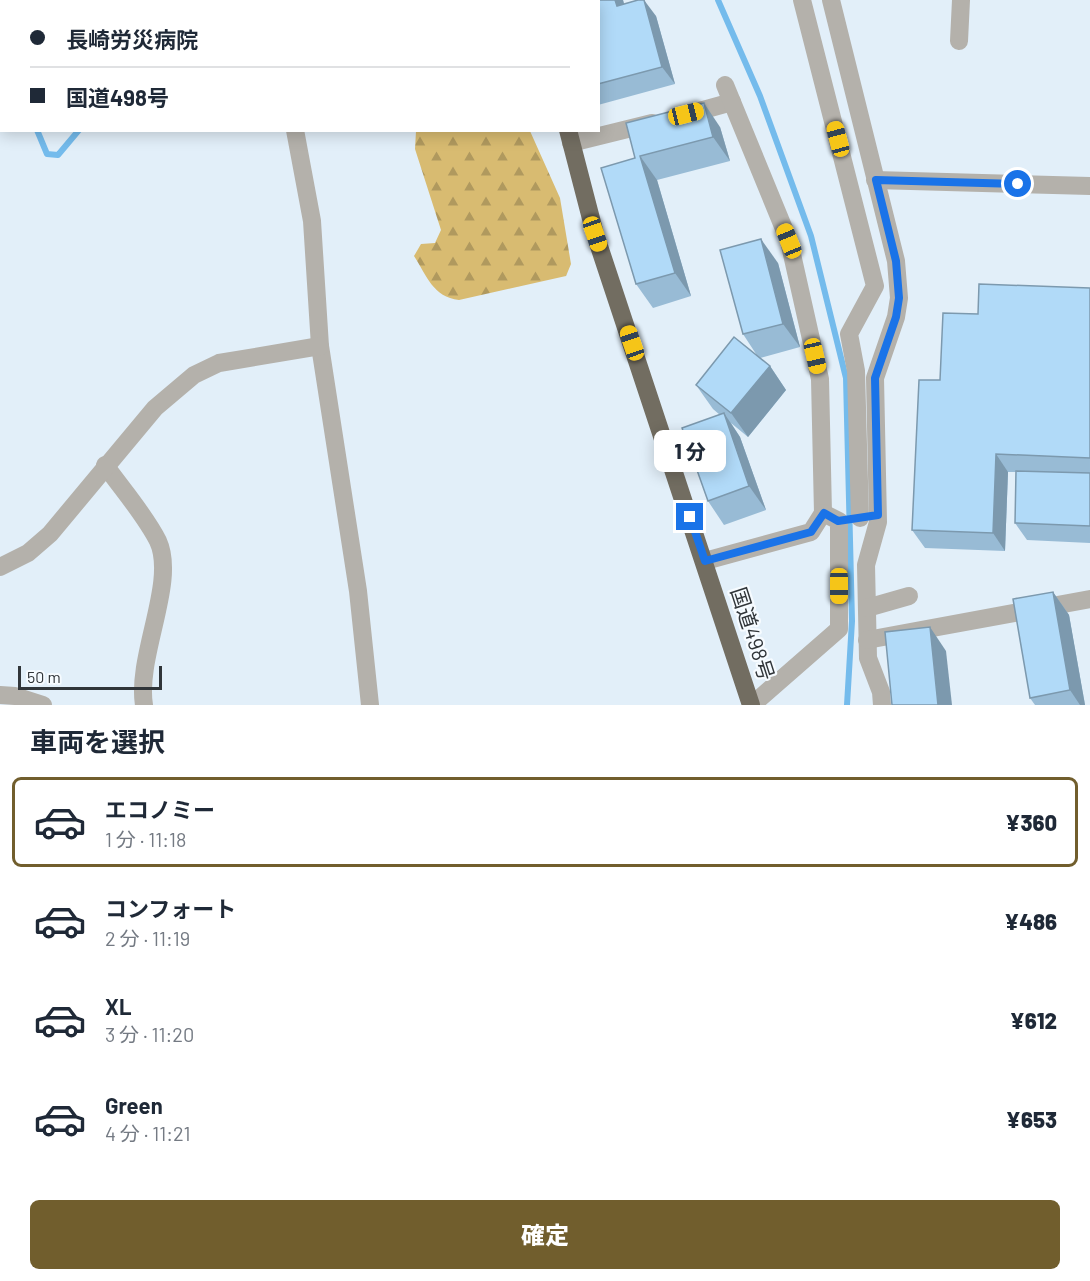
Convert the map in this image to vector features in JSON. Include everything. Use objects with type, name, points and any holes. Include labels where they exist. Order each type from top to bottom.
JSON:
[{"type":"highway","name":"国道498号","points":[[569,137],[595,234],[752,705]]},
{"type":"street","points":[[802,0],[875,286],[849,334],[856,371],[869,517]]},
{"type":"street","points":[[831,0],[896,261],[899,298],[896,317],[875,378],[866,566],[868,658],[881,692],[882,705]]},
{"type":"street","points":[[959,41],[961,0]]},
{"type":"street","points":[[600,129],[729,94],[789,241],[817,367],[839,629],[752,705]]},
{"type":"street","points":[[295,132],[312,221],[320,346],[358,591],[370,705]]},
{"type":"street","points":[[569,137],[588,132]]},
{"type":"street","points":[[876,180],[1090,186]]},
{"type":"street","points":[[0,567],[28,553],[50,534],[105,465],[155,408],[194,375],[219,363],[320,346]]},
{"type":"street","points":[[105,465],[159,542],[163,579],[144,666],[144,705]]},
{"type":"street","points":[[705,561],[811,532],[831,517],[869,517]]},
{"type":"street","points":[[867,608],[909,596]]},
{"type":"street","points":[[867,640],[1090,599]]},
{"type":"street","points":[[0,695],[15,696],[43,705]]},
{"type":"green space","points":[[416,132],[530,132],[560,198],[571,264],[566,276],[459,300],[443,295],[437,290],[414,256],[421,244],[435,243],[441,230],[415,149]]},
{"type":"building","points":[[600,0],[615,0],[617,6],[644,0],[662,67],[600,83]]},
{"type":"building","points":[[704,103],[713,137],[640,156],[675,273],[636,284],[601,168],[635,158],[626,123]]},
{"type":"building","points":[[761,239],[783,324],[743,334],[720,250]]},
{"type":"building","points":[[979,284],[1090,288],[1090,458],[996,454],[993,533],[912,530],[919,380],[940,380],[943,313],[978,314]]},
{"type":"building","points":[[734,337],[770,366],[731,413],[696,385]]},
{"type":"building","points":[[724,413],[749,486],[708,501],[682,428]]},
{"type":"building","points":[[1016,471],[1090,473],[1090,526],[1015,523]]},
{"type":"building","points":[[1053,592],[1070,690],[1030,698],[1013,599]]},
{"type":"building","points":[[930,627],[938,705],[892,705],[885,632]]},
{"type":"waterway","points":[[718,0],[760,96],[811,236],[846,378],[852,621],[847,705]]},
{"type":"waterway","points":[[38,132],[47,154],[58,155],[77,132]]},
{"type":"route","points":[[690,517],[705,561],[811,532],[824,513],[838,521],[878,515],[875,378],[881,354],[896,317],[899,298],[896,261],[876,180],[1018,184]]}]
